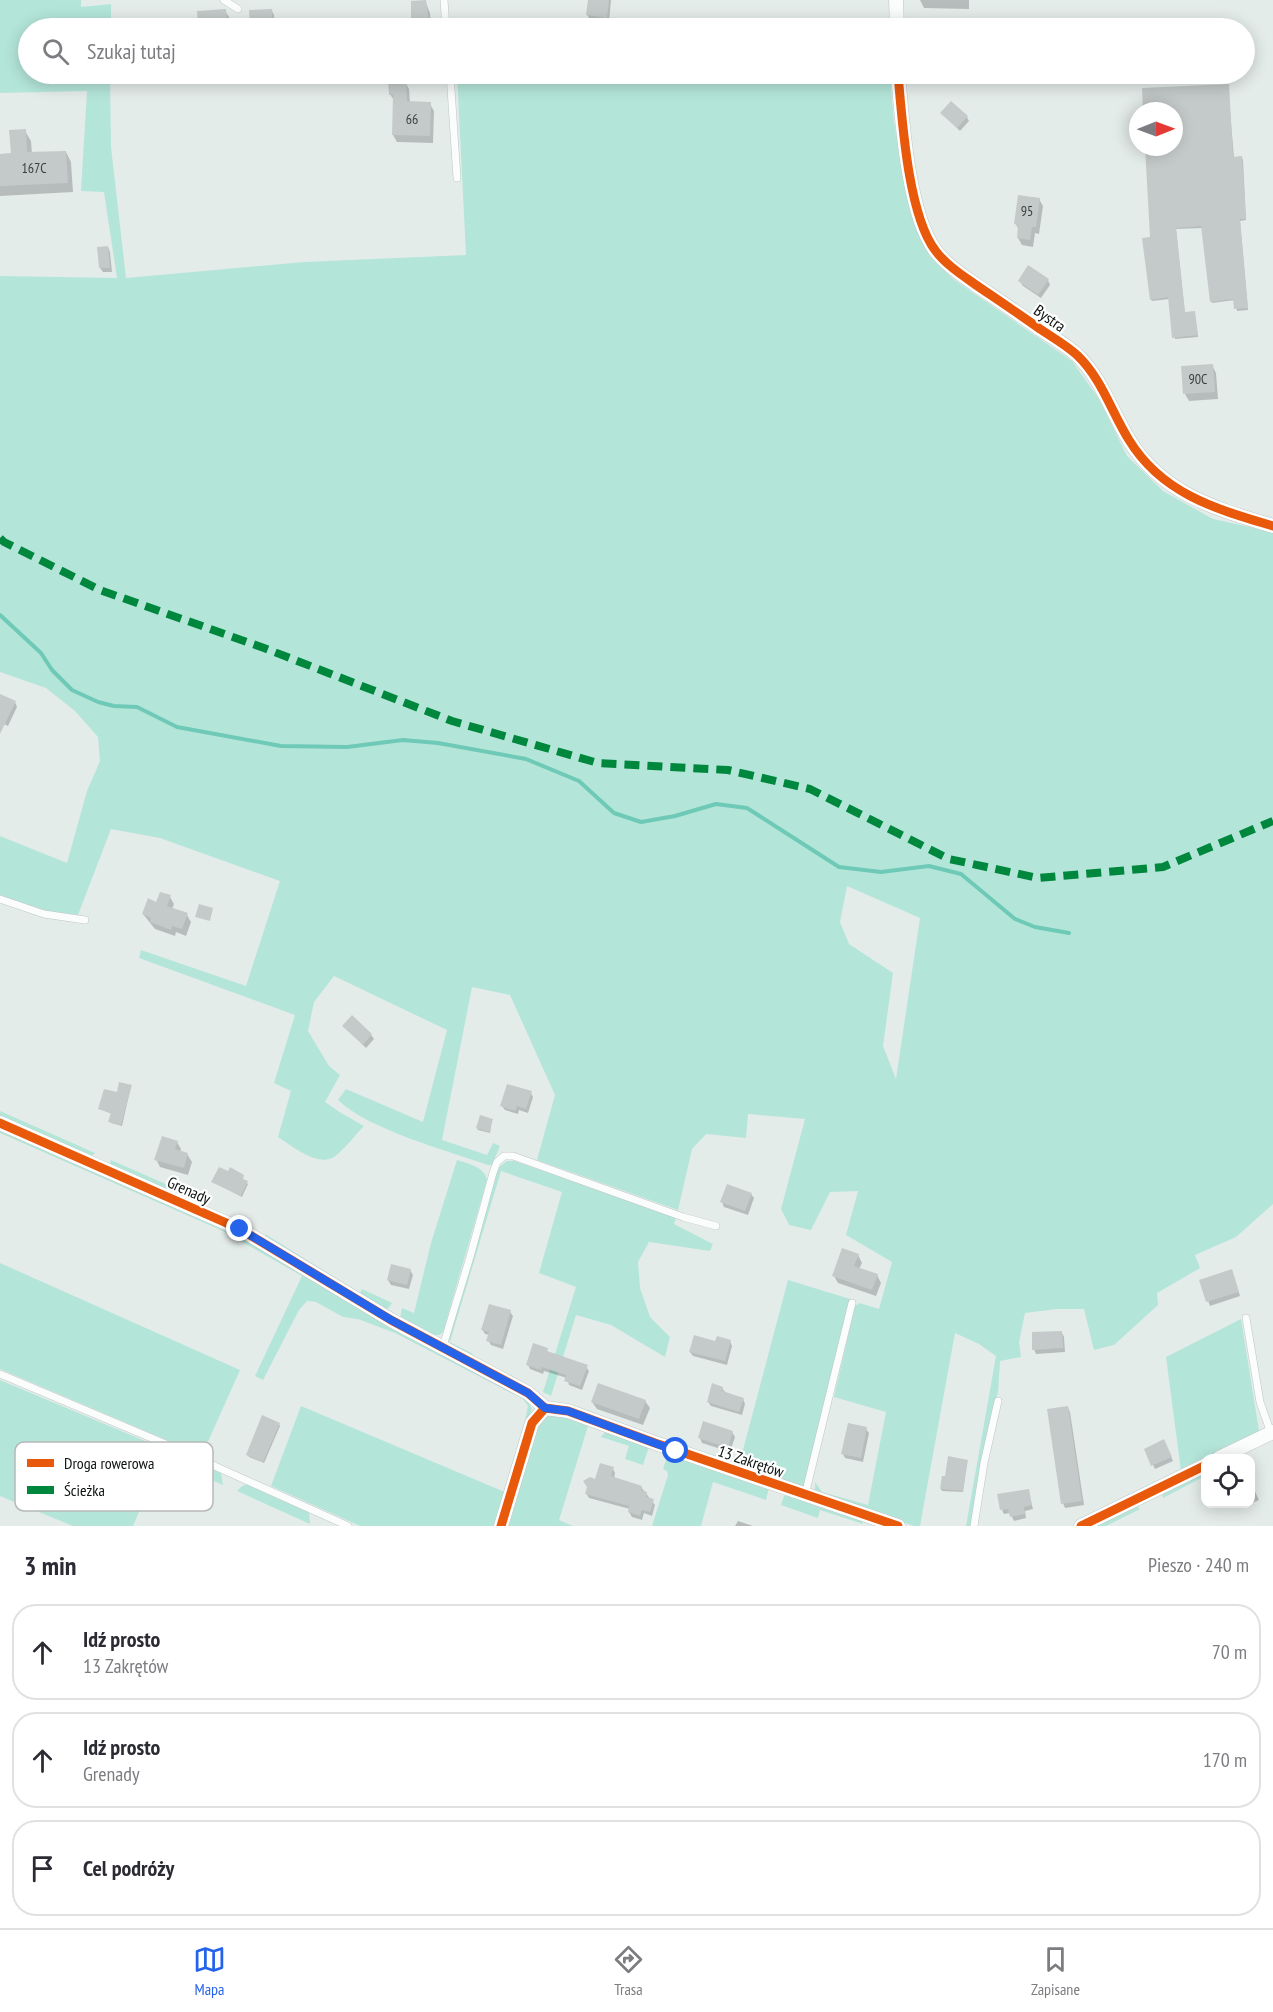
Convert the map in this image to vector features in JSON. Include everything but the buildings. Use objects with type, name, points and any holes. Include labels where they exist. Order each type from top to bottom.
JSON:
[{"type":"street","points":[[896,0],[897,18]]},
{"type":"street","name":"Bystra","points":[[899,84],[902,121],[916,208],[935,250],[969,280],[1076,354],[1093,373],[1128,439],[1141,458],[1156,473],[1186,494],[1214,508],[1273,526]]},
{"type":"street","name":"Grenady","points":[[0,1123],[240,1229],[391,1320],[528,1393],[545,1408]]},
{"type":"street","points":[[501,1526],[532,1423],[545,1408]]},
{"type":"street","name":"13 Zakrętów","points":[[545,1408],[568,1411],[898,1526]]},
{"type":"street","points":[[1227,1454],[1272,1433]]},
{"type":"street","points":[[1081,1526],[1201,1467]]},
{"type":"lane","points":[[224,0],[238,9]]},
{"type":"lane","points":[[444,0],[445,18]]},
{"type":"lane","points":[[451,84],[457,178]]},
{"type":"lane","points":[[0,899],[44,914],[85,920]]},
{"type":"lane","points":[[443,1346],[493,1173],[497,1162],[504,1156],[513,1156],[683,1217],[716,1226]]},
{"type":"lane","points":[[806,1495],[852,1303]]},
{"type":"lane","points":[[1246,1318],[1260,1402],[1272,1433]]},
{"type":"lane","points":[[0,1374],[161,1442]]},
{"type":"lane","points":[[974,1526],[987,1444],[998,1401]]},
{"type":"lane","points":[[213,1465],[348,1526]]},
{"type":"green space","points":[[0,0],[81,0],[81,7],[111,4],[111,18],[18,18],[18,84],[110,84],[111,147],[126,278],[304,262],[466,255],[457,84],[891,84],[894,122],[910,212],[929,255],[953,279],[1072,361],[1099,399],[1127,456],[1163,491],[1213,519],[1273,532],[1273,1204],[1236,1237],[1195,1255],[1200,1268],[1157,1293],[1158,1305],[1114,1345],[1094,1350],[1084,1309],[1057,1309],[1025,1313],[1019,1342],[1021,1357],[1000,1361],[998,1392],[988,1428],[970,1526],[966,1526],[996,1356],[979,1344],[955,1333],[920,1526],[815,1493],[815,1482],[822,1492],[868,1505],[886,1412],[834,1397],[855,1306],[860,1303],[879,1309],[892,1262],[846,1235],[858,1191],[830,1192],[811,1230],[789,1225],[781,1209],[805,1119],[748,1114],[746,1138],[706,1134],[692,1149],[678,1210],[537,1160],[555,1095],[510,995],[472,987],[442,1140],[487,1155],[493,1143],[500,1146],[492,1165],[488,1165],[388,1130],[351,1111],[338,1100],[346,1089],[423,1122],[447,1030],[334,976],[314,1002],[308,1031],[329,1066],[340,1075],[325,1102],[364,1126],[334,1157],[320,1159],[297,1150],[278,1137],[291,1091],[274,1083],[295,1015],[139,958],[141,950],[246,986],[280,881],[160,838],[111,829],[78,915],[45,911],[0,896],[0,836],[67,863],[87,791],[100,761],[98,737],[75,711],[46,688],[0,672],[0,276],[117,278],[104,192],[81,191],[87,91],[0,93]],"holes":[[[847,886],[920,918],[896,1079],[883,1046],[893,973],[849,944],[840,922]]]},
{"type":"green space","points":[[0,1111],[95,1153],[90,1157],[0,1118]]},
{"type":"green space","points":[[0,1129],[112,1177],[247,1240],[525,1395],[532,1409],[522,1436],[528,1406],[523,1399],[395,1333],[358,1319],[343,1317],[316,1302],[307,1301],[299,1310],[263,1380],[255,1376],[302,1276],[223,1231],[0,1133]]},
{"type":"green space","points":[[111,1160],[170,1186],[164,1191],[110,1164]]},
{"type":"green space","points":[[457,1160],[480,1169],[487,1180],[443,1332],[433,1335],[400,1318],[402,1308],[414,1313],[431,1243]]},
{"type":"green space","points":[[507,1161],[515,1161],[676,1218],[674,1224],[713,1244],[710,1251],[649,1242],[638,1262],[640,1288],[650,1317],[670,1337],[665,1357],[611,1325],[576,1315],[551,1396],[543,1392],[576,1287],[539,1273],[562,1192],[501,1171],[450,1342],[496,1174],[499,1167]]},
{"type":"green space","points":[[265,1234],[360,1293],[362,1289],[392,1303],[386,1311],[265,1238]]},
{"type":"green space","points":[[0,1263],[240,1370],[208,1442],[171,1442],[0,1369]]},
{"type":"green space","points":[[788,1280],[850,1299],[805,1487],[801,1488],[739,1465]]},
{"type":"green space","points":[[1241,1319],[1259,1431],[1256,1436],[1217,1454],[1201,1454],[1201,1462],[1181,1471],[1166,1357]]},
{"type":"green space","points":[[450,1342],[473,1354],[451,1345]]},
{"type":"green space","points":[[0,1380],[147,1442],[15,1442],[15,1502],[0,1496]]},
{"type":"green space","points":[[301,1406],[507,1493],[496,1526],[360,1526],[271,1486]]},
{"type":"green space","points":[[550,1413],[589,1423],[559,1520],[573,1526],[506,1526],[538,1423]]},
{"type":"green space","points":[[607,1430],[649,1447],[643,1465],[625,1459],[629,1446],[601,1437]]},
{"type":"green space","points":[[668,1454],[769,1488],[766,1500],[713,1482],[701,1526],[652,1526],[668,1475],[663,1469]]},
{"type":"green space","points":[[213,1470],[221,1473],[223,1485],[213,1481]]},
{"type":"green space","points":[[1201,1474],[1201,1478],[1163,1498],[1163,1494]]},
{"type":"green space","points":[[248,1484],[309,1512],[310,1524],[237,1491]]},
{"type":"green space","points":[[788,1494],[862,1520],[863,1524],[820,1510],[818,1518],[781,1505],[784,1496]]},
{"type":"green space","points":[[1136,1506],[1140,1509],[1106,1526],[1093,1526]]},
{"type":"green space","points":[[36,1511],[139,1511],[133,1526],[73,1526]]},
{"type":"waterway","points":[[0,615],[41,653],[52,670],[72,690],[98,702],[114,706],[137,707],[177,727],[281,746],[347,747],[403,740],[438,743],[526,759],[579,781],[614,813],[641,822],[675,816],[716,804],[747,808],[839,867],[881,872],[929,866],[961,874],[1015,919],[1035,927],[1069,933]]},
{"type":"marked path","points":[[0,538],[100,590],[264,648],[452,721],[598,763],[728,770],[810,789],[949,859],[1038,878],[1163,867],[1273,821]]},
{"type":"cycle path","points":[[899,84],[904,140],[912,190],[926,234],[939,255],[965,277],[1064,344],[1086,364],[1100,385],[1129,440],[1142,459],[1157,474],[1192,497],[1211,506],[1273,526]]},
{"type":"cycle path","points":[[0,1123],[240,1229],[391,1320],[528,1393],[545,1408]]},
{"type":"cycle path","points":[[501,1526],[532,1423],[545,1408],[568,1411],[898,1526]]},
{"type":"cycle path","points":[[1081,1526],[1201,1467]]},
{"type":"route","points":[[240,1229],[391,1320],[528,1393],[545,1408],[568,1411],[676,1451]]}]
